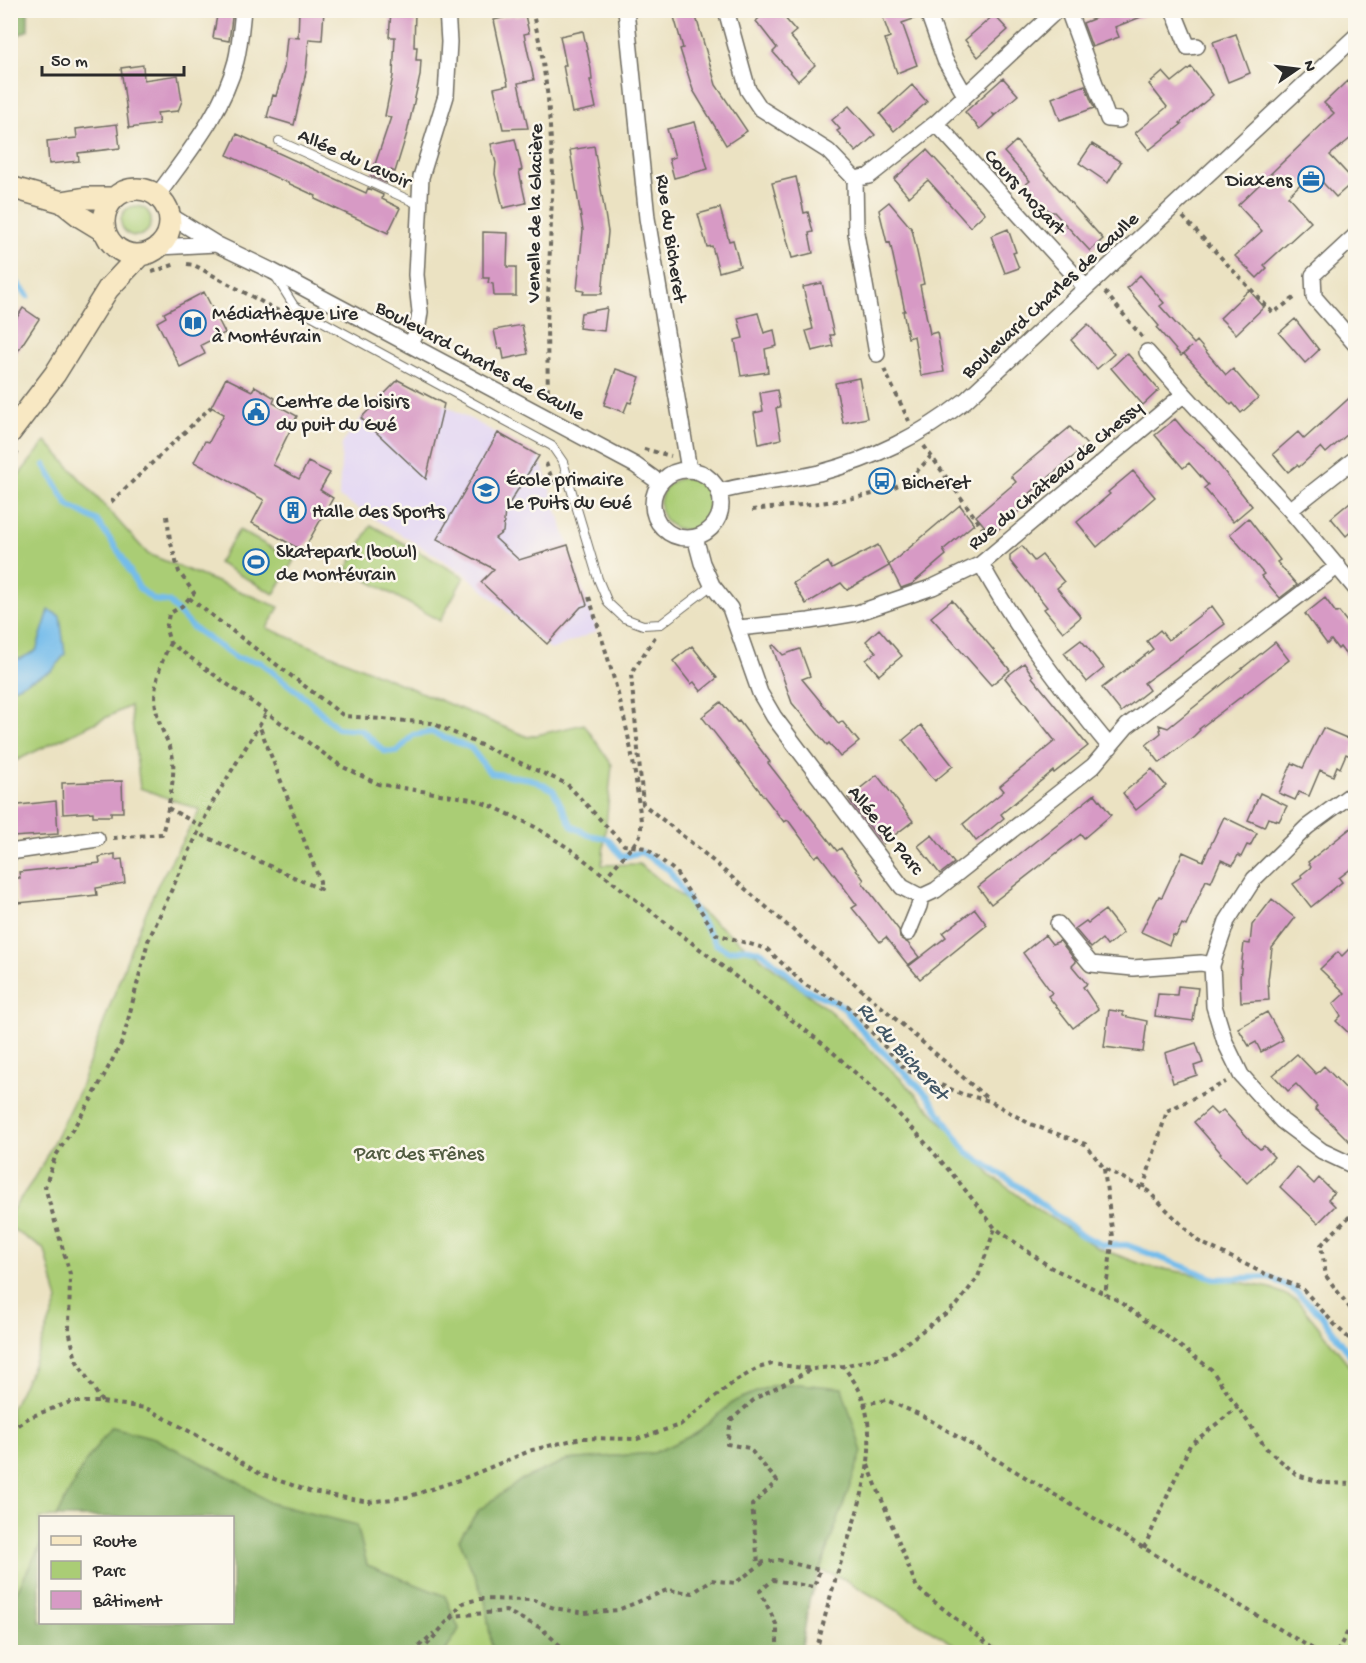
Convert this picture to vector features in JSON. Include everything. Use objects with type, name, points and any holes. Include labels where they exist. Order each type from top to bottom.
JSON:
[{"type":"main road","points":[[10,187],[62,202],[141,266]]},
{"type":"main road","points":[[10,433],[43,391],[108,289],[141,266],[150,253],[159,247],[169,232],[169,215],[165,204],[149,191],[131,189],[114,198],[86,198],[62,202]]},
{"type":"main road","points":[[108,289],[108,237],[104,213],[114,198]]},
{"type":"street","points":[[157,196],[194,146],[223,94],[236,61],[243,10]]},
{"type":"street","points":[[410,345],[417,332],[420,312],[416,275],[421,177],[446,96],[449,42],[447,10]]},
{"type":"street","name":"Rue du Bicheret","points":[[626,10],[646,218],[689,470]]},
{"type":"street","points":[[726,10],[748,90],[760,108],[828,151],[855,179],[856,233],[877,354]]},
{"type":"street","points":[[927,10],[945,60],[965,95]]},
{"type":"street","points":[[855,179],[869,176],[936,123],[1057,10]]},
{"type":"street","points":[[1068,10],[1108,119],[1119,120]]},
{"type":"street","points":[[1173,10],[1188,47],[1197,46]]},
{"type":"street","name":"Boulevard Charles de Gaulle","points":[[719,492],[753,483],[817,473],[860,460],[917,435],[942,419],[966,400],[1356,36]]},
{"type":"street","name":"Cours Mozart","points":[[936,123],[1090,284]]},
{"type":"street","name":"Boulevard Charles de Gaulle","points":[[169,215],[216,244],[272,271],[635,465],[660,483]]},
{"type":"street","points":[[1356,235],[1313,275],[1314,297],[1356,345]]},
{"type":"street","name":"Boulevard Charles de Gaulle","points":[[159,247],[216,244]]},
{"type":"street","points":[[1147,352],[1290,510],[1356,589]]},
{"type":"street","name":"Rue du Château de Chessy","points":[[738,628],[809,621],[857,613],[933,587],[981,564],[1184,394]]},
{"type":"street","points":[[1290,510],[1356,458]]},
{"type":"street","points":[[689,470],[708,476],[719,492],[722,506],[717,520],[708,531],[695,537],[681,537],[668,532],[658,522],[654,509],[654,495],[660,483],[668,475],[689,470]]},
{"type":"street","name":"Allée du Parc","points":[[695,537],[702,563],[712,585],[730,608],[760,693],[774,717],[902,886],[921,897],[936,890],[1093,766],[1127,726],[1338,566]]},
{"type":"street","points":[[981,564],[1008,613],[1039,658],[1110,747]]},
{"type":"street","points":[[1356,791],[1307,827],[1254,879],[1227,921],[1212,965],[1214,1006],[1225,1041],[1241,1075],[1282,1121],[1323,1151],[1356,1167]]},
{"type":"street","points":[[10,852],[98,839]]},
{"type":"street","points":[[908,933],[921,897]]},
{"type":"street","points":[[1058,924],[1091,964],[1133,968],[1201,963],[1212,965]]},
{"type":"lane","name":"Allée du Lavoir","points":[[279,141],[418,204]]},
{"type":"lane","points":[[272,271],[294,306],[552,446],[563,462],[598,579],[608,603],[624,618],[643,625],[660,624],[712,585]]},
{"type":"path","name":"Venelle de la Glacière","points":[[532,10],[541,49],[548,98],[553,170],[547,324],[548,418]]},
{"type":"path","points":[[1173,206],[1273,313],[1313,286]]},
{"type":"path","points":[[141,266],[189,264],[288,316]]},
{"type":"path","points":[[1090,284],[1147,342],[1147,352]]},
{"type":"path","points":[[877,354],[930,457],[998,549]]},
{"type":"path","points":[[111,502],[211,407]]},
{"type":"path","points":[[544,456],[558,498]]},
{"type":"path","points":[[752,510],[858,497],[887,490],[906,480],[930,457]]},
{"type":"path","points":[[167,516],[170,540],[179,572],[194,592],[182,606],[169,614],[166,629],[170,643],[341,766],[363,778],[397,788],[471,799],[501,810],[570,849],[827,1047],[915,1131],[995,1228],[1050,1267],[1117,1300],[1211,1369],[1266,1448],[1297,1475],[1324,1483],[1356,1484]]},
{"type":"path","points":[[589,595],[624,712],[637,784],[641,834],[638,842],[627,850],[606,877]]},
{"type":"path","points":[[189,598],[344,716],[432,723],[567,784],[624,845],[646,848],[675,871],[716,934],[767,949],[805,985],[848,1006],[906,1070],[962,1094],[990,1101]]},
{"type":"path","points":[[665,621],[631,674],[643,804],[698,848],[990,1101],[1030,1124],[1085,1144],[1104,1168],[1143,1188],[1198,1241],[1261,1272],[1302,1288],[1356,1345]]},
{"type":"path","points":[[98,839],[162,834],[174,761],[158,719],[154,695],[157,671],[170,643]]},
{"type":"path","points":[[102,1401],[76,1360],[69,1330],[70,1274],[45,1187],[56,1157],[91,1100],[123,1040],[148,941],[201,826],[211,805],[267,712]]},
{"type":"path","points":[[202,835],[320,889],[320,881],[259,724]]},
{"type":"path","points":[[168,808],[201,826]]},
{"type":"path","points":[[1143,1188],[1167,1111],[1241,1075]]},
{"type":"path","points":[[1104,1168],[1112,1238],[1105,1295]]},
{"type":"path","points":[[1356,1210],[1321,1245],[1326,1276],[1356,1316]]},
{"type":"path","points":[[10,1430],[30,1418],[70,1402],[102,1401],[146,1408],[200,1437],[260,1474],[312,1492],[369,1502],[407,1497],[462,1479],[532,1450],[581,1438],[637,1439],[680,1425],[734,1382],[758,1368],[772,1364],[812,1369],[843,1366],[890,1355],[957,1305],[978,1277],[995,1228]]},
{"type":"path","points":[[816,1653],[838,1569],[856,1520],[868,1464],[870,1439],[861,1393],[843,1366]]},
{"type":"path","points":[[777,1653],[777,1626],[760,1591],[773,1580],[814,1587],[820,1570],[779,1560],[758,1563],[753,1505],[777,1480],[749,1448],[727,1444],[731,1420],[756,1398],[812,1369]]},
{"type":"path","points":[[863,1404],[886,1400],[923,1416],[1318,1653]]},
{"type":"path","points":[[1144,1548],[1190,1445],[1238,1407]]},
{"type":"path","points":[[868,1464],[917,1588],[999,1653]]},
{"type":"path","points":[[421,1653],[463,1603],[479,1599],[534,1600],[554,1608],[585,1612],[618,1610],[667,1590],[693,1593],[711,1580],[735,1583],[763,1562]]},
{"type":"path","points":[[412,1653],[454,1616],[506,1611],[542,1628],[567,1653]]},
{"type":"path","points":[[1337,1653],[1356,1616]]},
{"type":"shaded area","points":[[398,380],[539,456],[597,631],[551,650],[464,573],[339,497],[342,444],[361,418]]},
{"type":"green space","points":[[11,10],[28,11],[28,30],[11,39]]},
{"type":"green space","points":[[136,206],[147,210],[151,221],[147,232],[136,236],[125,232],[121,221],[125,210]]},
{"type":"green space","name":"Parc des Frênes","points":[[46,441],[148,554],[279,607],[267,628],[528,737],[584,724],[612,765],[602,865],[639,864],[831,1012],[903,1081],[992,1176],[1035,1208],[1098,1248],[1147,1266],[1271,1288],[1297,1300],[1355,1372],[1355,1652],[967,1652],[844,1579],[820,1570],[829,1547],[771,1386],[735,1401],[695,1434],[654,1453],[567,1460],[521,1480],[459,1539],[485,1600],[492,1648],[487,1652],[445,1652],[459,1629],[445,1596],[367,1565],[357,1525],[270,1503],[239,1482],[154,1438],[111,1427],[85,1463],[57,1516],[39,1516],[39,1548],[11,1603],[11,1409],[30,1372],[58,1301],[45,1250],[11,1228],[11,1212],[38,1173],[79,1090],[133,943],[157,886],[200,810],[140,788],[130,706],[11,763],[11,485]]},
{"type":"green space","points":[[686,478],[696,480],[704,486],[710,494],[712,504],[710,514],[704,522],[696,528],[686,530],[676,528],[668,522],[662,514],[660,504],[662,494],[668,486],[676,480]]},
{"type":"green space","points":[[371,525],[464,577],[440,621],[347,569]]},
{"type":"green space","name":"Skatepark (bowl) de Montévrain","points":[[239,530],[294,560],[274,594],[218,563]]},
{"type":"green space","points":[[799,1384],[842,1388],[862,1452],[809,1601],[801,1652],[505,1652],[492,1648],[485,1600],[459,1539],[479,1510],[521,1480],[567,1460],[654,1453],[695,1434],[735,1401],[771,1386]]},
{"type":"green space","points":[[111,1427],[154,1438],[239,1482],[270,1503],[357,1525],[367,1565],[445,1596],[459,1629],[445,1652],[11,1652],[11,1603],[39,1548],[39,1624],[234,1624],[234,1516],[57,1516],[85,1463]]},
{"type":"water","points":[[49,610],[60,616],[65,654],[52,671],[11,689],[11,657],[20,659],[36,651]]},
{"type":"building","points":[[218,10],[233,10],[229,41],[213,38]]},
{"type":"building","points":[[299,10],[324,10],[322,40],[309,39],[306,72],[294,125],[267,117],[284,68],[287,37],[298,38]]},
{"type":"building","points":[[672,10],[694,10],[716,85],[747,131],[726,145],[693,90],[680,49],[683,48]]},
{"type":"building","points":[[768,10],[778,10],[796,31],[790,36],[815,65],[798,81],[773,52],[777,48],[756,21]]},
{"type":"building","points":[[880,10],[918,10],[919,17],[902,23],[917,65],[897,73],[885,39],[890,37]]},
{"type":"building","points":[[1116,10],[1154,12],[1115,27],[1119,37],[1092,47],[1083,23]]},
{"type":"building","points":[[391,11],[415,12],[414,47],[417,47],[416,60],[421,60],[420,76],[407,133],[395,172],[391,170],[387,183],[371,176],[391,117],[385,116],[393,76],[395,37],[389,37]]},
{"type":"building","points":[[514,15],[515,17],[525,15],[529,33],[524,34],[534,80],[518,83],[528,128],[503,129],[494,88],[508,85],[494,20]]},
{"type":"building","points":[[994,15],[1008,30],[978,57],[965,40]]},
{"type":"building","points":[[583,31],[596,108],[572,113],[560,36]]},
{"type":"building","points":[[1236,34],[1250,73],[1228,82],[1213,42]]},
{"type":"building","points":[[143,65],[144,80],[178,75],[182,101],[178,111],[157,113],[159,124],[129,128],[121,68]]},
{"type":"building","points":[[1191,67],[1213,95],[1149,150],[1135,133],[1167,107],[1149,84],[1163,72],[1172,82]]},
{"type":"building","points":[[1003,78],[1018,95],[995,115],[993,114],[994,116],[980,129],[965,112]]},
{"type":"building","points":[[1347,81],[1356,91],[1356,134],[1330,155],[1354,181],[1336,197],[1313,172],[1288,196],[1311,222],[1264,265],[1267,268],[1257,278],[1235,256],[1262,231],[1238,205],[1334,113],[1324,103]]},
{"type":"building","points":[[912,85],[927,102],[894,131],[880,114]]},
{"type":"building","points":[[1085,85],[1094,108],[1060,120],[1052,98]]},
{"type":"building","points":[[849,106],[875,135],[856,152],[837,131],[840,129],[832,120]]},
{"type":"building","points":[[695,122],[708,169],[674,178],[669,159],[675,157],[667,129]]},
{"type":"building","points":[[117,124],[120,148],[78,153],[79,161],[49,164],[47,141],[77,138],[76,129]]},
{"type":"building","points":[[237,134],[366,193],[368,188],[383,195],[382,199],[400,208],[388,233],[315,199],[316,196],[227,155]]},
{"type":"building","points":[[515,139],[526,203],[503,208],[491,144]]},
{"type":"building","points":[[1016,141],[1103,239],[1090,251],[1025,185],[1030,181],[1004,152]]},
{"type":"building","points":[[1092,144],[1121,162],[1108,183],[1079,163]]},
{"type":"building","points":[[594,146],[608,232],[602,294],[583,294],[584,291],[577,290],[583,230],[570,150]]},
{"type":"building","points":[[927,150],[985,213],[970,227],[928,180],[909,197],[894,179]]},
{"type":"building","points":[[796,177],[804,213],[808,212],[813,232],[809,233],[813,253],[792,258],[772,183]]},
{"type":"building","points":[[889,202],[912,229],[924,284],[920,285],[930,334],[937,332],[944,372],[921,376],[914,336],[908,338],[903,311],[905,311],[890,242],[887,243],[879,210]]},
{"type":"building","points":[[720,208],[729,241],[733,240],[740,266],[719,272],[712,246],[707,247],[698,214]]},
{"type":"building","points":[[1008,229],[1019,268],[1005,273],[991,236]]},
{"type":"building","points":[[483,232],[508,233],[507,267],[516,267],[516,296],[494,296],[493,284],[488,283],[489,278],[483,278]]},
{"type":"building","points":[[1140,275],[1164,303],[1160,306],[1194,344],[1197,341],[1226,375],[1233,369],[1258,398],[1241,413],[1184,354],[1191,347],[1181,356],[1127,288]]},
{"type":"building","points":[[822,283],[834,335],[830,335],[833,346],[812,351],[806,331],[813,329],[803,287]]},
{"type":"building","points":[[1249,290],[1264,307],[1236,334],[1220,318]]},
{"type":"building","points":[[204,292],[225,333],[201,345],[205,354],[180,367],[157,322],[166,317],[164,313]]},
{"type":"building","points":[[23,308],[39,319],[10,363],[10,328]]},
{"type":"building","points":[[607,308],[604,331],[579,328],[581,313]]},
{"type":"building","points":[[758,313],[764,333],[774,330],[777,346],[765,349],[768,372],[741,376],[735,340],[743,338],[738,318]]},
{"type":"building","points":[[1295,319],[1319,350],[1305,363],[1279,333]]},
{"type":"building","points":[[1088,324],[1114,354],[1097,369],[1071,340]]},
{"type":"building","points":[[522,325],[528,354],[504,359],[502,348],[498,349],[494,330]]},
{"type":"building","points":[[1127,353],[1159,390],[1143,405],[1111,368]]},
{"type":"building","points":[[616,369],[640,377],[631,403],[628,402],[624,412],[604,405]]},
{"type":"building","points":[[226,378],[252,391],[255,386],[275,398],[273,403],[297,416],[273,465],[299,479],[308,462],[330,473],[320,490],[333,498],[303,551],[252,523],[264,500],[194,462],[205,441],[209,442],[224,414],[211,407]]},
{"type":"building","points":[[859,378],[867,418],[843,423],[835,383]]},
{"type":"building","points":[[398,380],[444,404],[426,479],[361,418]]},
{"type":"building","points":[[777,390],[780,407],[776,408],[781,439],[759,444],[754,413],[763,411],[760,393]]},
{"type":"building","points":[[1356,392],[1356,427],[1326,453],[1321,447],[1299,467],[1297,465],[1288,472],[1273,454],[1298,432],[1304,439]]},
{"type":"building","points":[[1175,419],[1206,449],[1252,506],[1233,522],[1204,488],[1208,485],[1189,463],[1183,468],[1155,435]]},
{"type":"building","points":[[1070,427],[1087,445],[1016,505],[1020,510],[992,535],[976,516],[1016,482],[1011,476]]},
{"type":"building","points":[[498,433],[539,456],[505,510],[503,532],[495,538],[519,560],[568,545],[587,605],[581,607],[547,644],[481,582],[494,569],[437,539]]},
{"type":"building","points":[[1133,471],[1155,497],[1097,547],[1077,522]]},
{"type":"building","points":[[1356,497],[1356,527],[1346,536],[1331,518]]},
{"type":"building","points":[[960,505],[974,524],[943,550],[946,555],[912,584],[901,588],[889,565]]},
{"type":"building","points":[[1248,518],[1280,560],[1277,562],[1297,585],[1280,598],[1261,576],[1264,574],[1230,534]]},
{"type":"building","points":[[878,545],[889,566],[847,590],[841,583],[806,604],[793,583],[828,562],[832,569]]},
{"type":"building","points":[[1022,546],[1034,561],[1042,555],[1064,582],[1057,588],[1081,617],[1063,632],[1044,609],[1047,607],[1010,561],[1010,555]]},
{"type":"building","points":[[1325,598],[1356,633],[1356,668],[1340,647],[1338,649],[1331,640],[1327,644],[1305,614]]},
{"type":"building","points":[[952,600],[1010,670],[991,685],[931,617]]},
{"type":"building","points":[[1212,606],[1225,624],[1144,683],[1149,690],[1121,712],[1102,688],[1153,649],[1147,641],[1160,630],[1168,640]]},
{"type":"building","points":[[879,629],[902,656],[879,675],[866,660],[876,652],[866,641]]},
{"type":"building","points":[[1081,640],[1104,668],[1087,682],[1064,653]]},
{"type":"building","points":[[1275,642],[1289,660],[1199,729],[1194,736],[1160,763],[1146,745],[1161,733],[1159,725],[1168,728]]},
{"type":"building","points":[[774,645],[783,655],[800,649],[810,676],[802,679],[839,724],[842,721],[859,742],[840,757],[792,703],[772,646]]},
{"type":"building","points":[[692,646],[717,678],[701,691],[694,682],[691,684],[673,661]]},
{"type":"building","points":[[1024,663],[1032,677],[1088,746],[1054,773],[1053,771],[1001,814],[1004,818],[976,841],[963,824],[1004,791],[1000,786],[1055,741],[1005,678]]},
{"type":"building","points":[[721,702],[737,722],[739,721],[770,762],[768,763],[837,851],[841,848],[864,880],[862,882],[899,930],[900,938],[908,943],[919,957],[908,965],[886,937],[880,942],[852,908],[857,905],[819,854],[815,857],[788,820],[784,822],[702,717]]},
{"type":"building","points":[[921,725],[953,766],[935,781],[903,740]]},
{"type":"building","points":[[1323,728],[1356,742],[1350,756],[1346,754],[1340,768],[1337,766],[1333,776],[1320,770],[1309,796],[1299,792],[1295,800],[1279,793],[1292,763],[1303,768]]},
{"type":"building","points":[[1152,769],[1166,786],[1136,810],[1123,793]]},
{"type":"building","points":[[877,775],[913,821],[883,844],[848,798]]},
{"type":"building","points":[[122,781],[123,812],[111,812],[111,816],[93,816],[93,812],[63,814],[62,783]]},
{"type":"building","points":[[1260,793],[1287,806],[1279,821],[1268,818],[1264,827],[1248,820]]},
{"type":"building","points":[[1095,794],[1111,815],[1084,838],[1081,834],[991,904],[978,887]]},
{"type":"building","points":[[56,801],[58,834],[12,837],[10,806]]},
{"type":"building","points":[[1224,817],[1257,833],[1250,846],[1247,845],[1241,857],[1238,855],[1233,865],[1221,860],[1211,882],[1206,880],[1186,926],[1182,924],[1176,936],[1173,935],[1169,945],[1141,932],[1159,896],[1162,897],[1183,852],[1203,861]]},
{"type":"building","points":[[1356,824],[1356,865],[1339,878],[1342,882],[1311,907],[1293,884],[1302,878],[1301,875],[1311,867],[1308,862]]},
{"type":"building","points":[[932,835],[954,863],[940,874],[918,846]]},
{"type":"building","points":[[115,854],[115,860],[122,859],[125,883],[96,888],[97,895],[18,903],[14,878],[20,878],[19,872],[100,863],[99,857]]},
{"type":"building","points":[[1272,899],[1295,918],[1272,948],[1268,980],[1269,1000],[1241,1002],[1240,978],[1244,943],[1250,944],[1252,925]]},
{"type":"building","points":[[975,909],[987,925],[920,979],[909,966],[946,937],[943,933]]},
{"type":"building","points":[[1105,910],[1123,933],[1107,946],[1102,939],[1091,948],[1075,929],[1086,921],[1088,923]]},
{"type":"building","points":[[1045,935],[1052,944],[1060,941],[1075,960],[1072,966],[1087,984],[1083,987],[1098,1009],[1073,1028],[1048,996],[1052,993],[1023,953]]},
{"type":"building","points":[[1356,942],[1356,1040],[1336,1021],[1341,1016],[1333,1004],[1345,993],[1320,969],[1338,952],[1342,956]]},
{"type":"building","points":[[1178,986],[1198,988],[1193,1021],[1155,1016],[1158,994],[1177,995]]},
{"type":"building","points":[[1109,1010],[1123,1012],[1123,1016],[1147,1021],[1143,1052],[1104,1047]]},
{"type":"building","points":[[1267,1012],[1283,1040],[1261,1052],[1256,1042],[1249,1046],[1238,1028]]},
{"type":"building","points":[[1196,1043],[1203,1063],[1194,1066],[1197,1075],[1173,1083],[1165,1053]]},
{"type":"building","points":[[1297,1054],[1316,1074],[1324,1066],[1356,1099],[1356,1148],[1315,1109],[1317,1106],[1296,1084],[1288,1091],[1273,1075]]},
{"type":"building","points":[[1210,1108],[1217,1115],[1223,1110],[1250,1140],[1260,1149],[1264,1146],[1274,1157],[1247,1183],[1194,1122]]},
{"type":"building","points":[[1297,1167],[1314,1184],[1319,1178],[1334,1193],[1328,1199],[1335,1206],[1318,1223],[1280,1187]]},
{"type":"waterway","name":"Ru du Bicheret","points":[[10,274],[28,296]]},
{"type":"waterway","name":"Ru du Bicheret","points":[[45,465],[68,505],[97,521],[121,555],[139,588],[154,600],[169,602],[192,627],[236,658],[260,662],[308,700],[337,728],[361,730],[384,751],[397,752],[413,735],[431,732],[471,748],[490,773],[531,779],[553,790],[572,826],[589,835],[608,839],[622,857],[641,852],[669,870],[716,944],[728,951],[745,948],[762,952],[804,988],[842,1006],[867,1036],[927,1095],[967,1152],[1025,1191],[1081,1235],[1103,1245],[1127,1245],[1216,1279],[1269,1277],[1295,1291],[1321,1315],[1356,1363]]},
{"type":"place","name":"Diaxens","points":[[1311,179]]},
{"type":"place","name":"Médiathèque Lire à Montévrain","points":[[193,323]]},
{"type":"place","name":"Centre de loisirs du puit du Gué","points":[[256,412]]},
{"type":"place","name":"Bicheret","points":[[882,481]]},
{"type":"place","name":"École primaire Le Puits du Gué","points":[[486,490]]},
{"type":"place","name":"Halle des Sports","points":[[293,510]]},
{"type":"place","name":"Skatepark (bowl) de Montévrain","points":[[256,562]]}]
